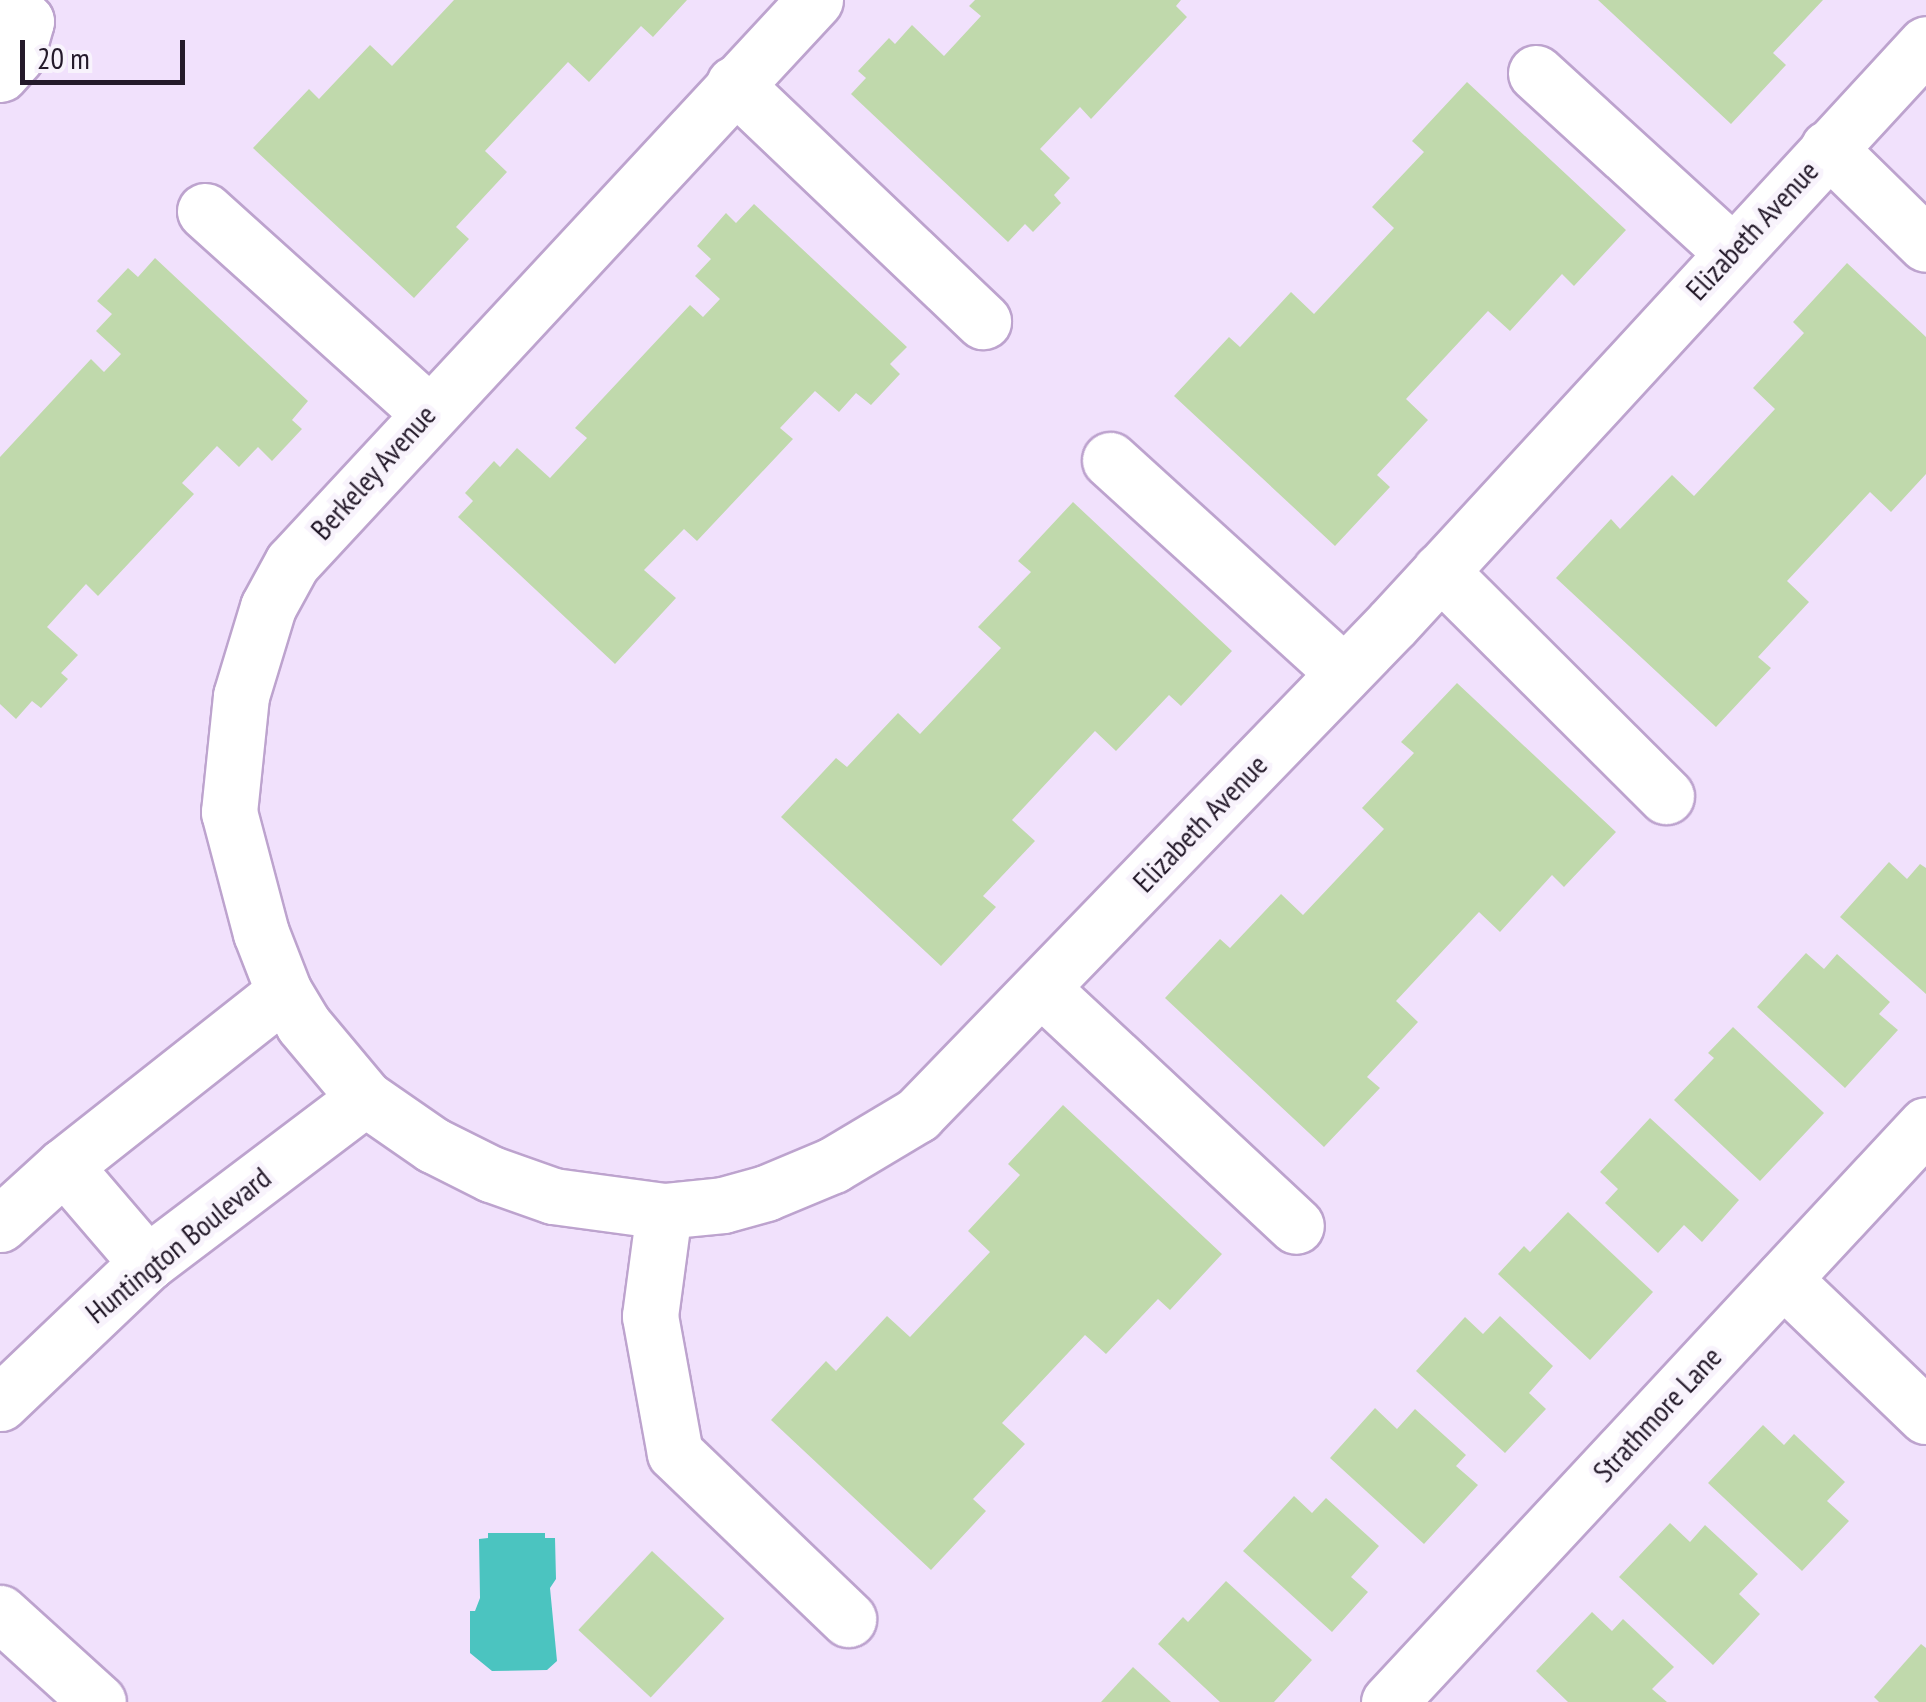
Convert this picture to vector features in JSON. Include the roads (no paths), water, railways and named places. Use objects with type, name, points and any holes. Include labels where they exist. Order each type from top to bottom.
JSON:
[{"type":"street","points":[[0,74],[16,56],[26,21],[2,0]]},
{"type":"street","name":"Berkeley Avenue","points":[[326,1054],[284,992],[250,902],[229,812],[231,768],[252,650],[292,563],[814,0]]},
{"type":"street","name":"Elizabeth Avenue","points":[[326,1054],[365,1098],[433,1145],[491,1174],[552,1196],[664,1211],[722,1205],[766,1193],[833,1165],[917,1115],[1042,990],[1344,673],[1926,44]]},
{"type":"street","points":[[1536,73],[1731,251]]},
{"type":"street","points":[[734,84],[983,321]]},
{"type":"street","points":[[1828,148],[1926,244]]},
{"type":"street","points":[[205,211],[428,412]]},
{"type":"street","points":[[1110,460],[1344,673]]},
{"type":"street","points":[[1440,571],[1666,796]]},
{"type":"street","points":[[1042,990],[1296,1226]]},
{"type":"street","points":[[0,1224],[64,1166],[284,992]]},
{"type":"street","name":"Huntington Boulevard","points":[[0,1403],[147,1262],[365,1098]]},
{"type":"street","name":"Strathmore Lane","points":[[1389,1702],[1926,1125]]},
{"type":"street","points":[[64,1166],[147,1262]]},
{"type":"street","points":[[664,1211],[650,1316],[675,1454],[848,1618]]},
{"type":"street","points":[[1783,1279],[1926,1416]]},
{"type":"street","points":[[0,1612],[98,1702]]}]
